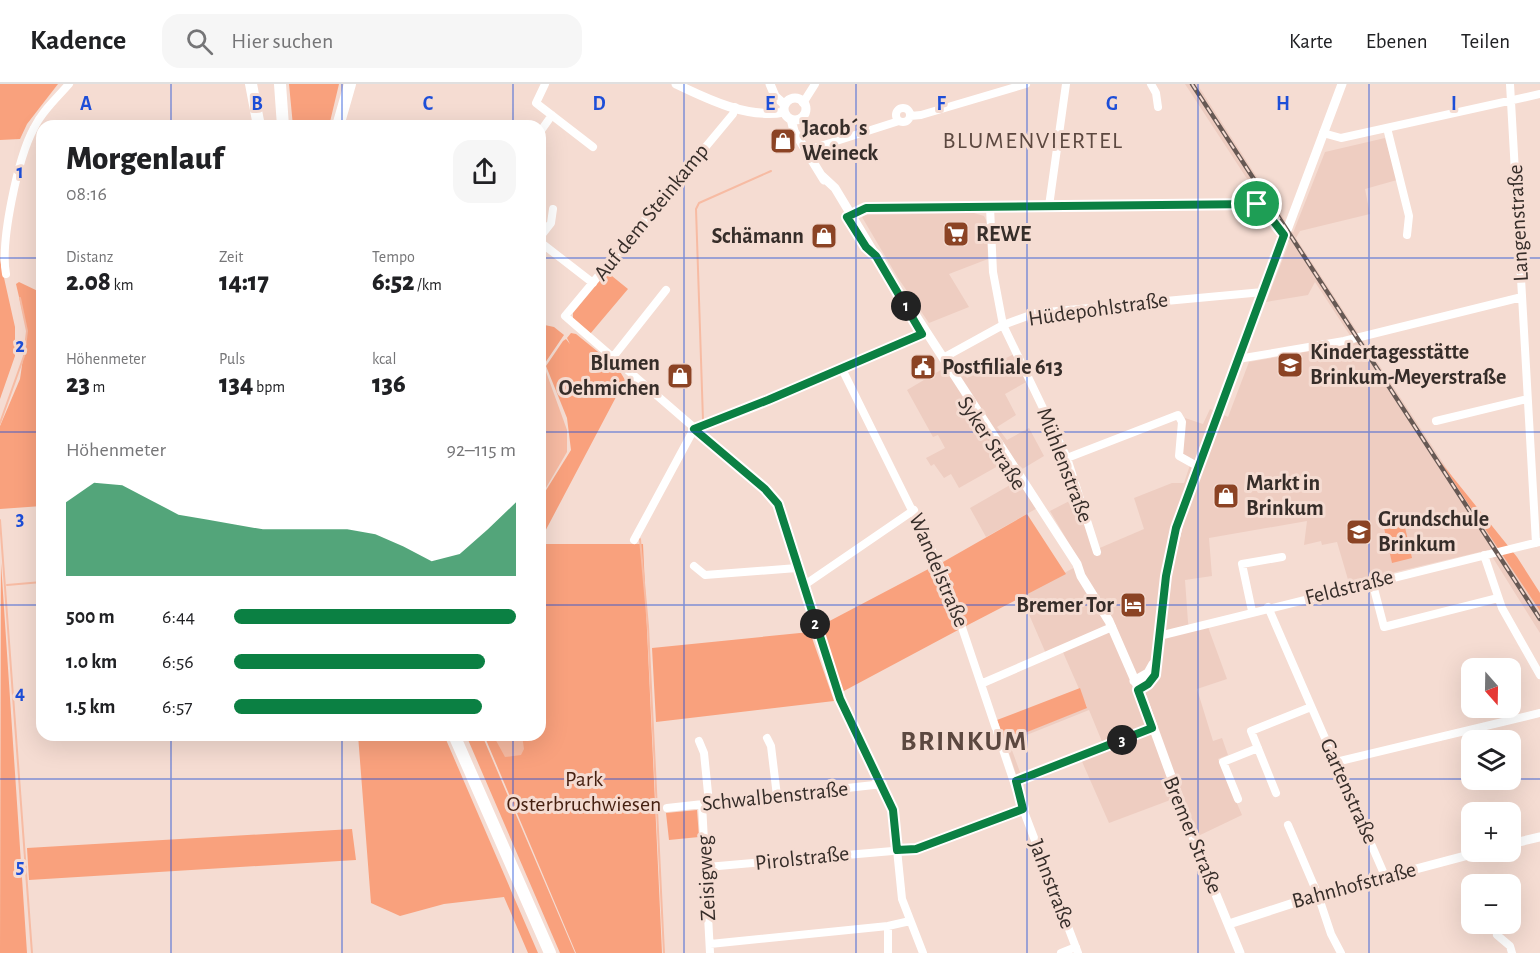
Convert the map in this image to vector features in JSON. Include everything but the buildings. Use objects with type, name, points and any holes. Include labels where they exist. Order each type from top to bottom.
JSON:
[{"type":"highway","points":[[251,84],[258,120]]},
{"type":"highway","points":[[280,84],[283,120]]},
{"type":"highway","points":[[340,120],[350,84]]},
{"type":"highway","points":[[457,741],[550,953]]},
{"type":"street","points":[[39,120],[69,84]]},
{"type":"street","points":[[545,84],[536,103],[593,147]]},
{"type":"street","points":[[676,84],[735,107],[775,114],[790,111],[805,112],[803,103],[795,98],[790,111]]},
{"type":"street","points":[[772,84],[790,111]]},
{"type":"street","points":[[803,103],[816,84]]},
{"type":"street","points":[[806,151],[899,121],[896,113],[902,108],[908,109],[910,116],[921,115],[1026,84]]},
{"type":"street","points":[[1049,207],[1066,84]]},
{"type":"street","points":[[1151,84],[1156,93],[1158,107]]},
{"type":"street","points":[[1136,685],[1153,679],[1170,551],[1197,466],[1342,84]]},
{"type":"street","name":"Langenstraße","points":[[1510,84],[1527,399],[1538,542]]},
{"type":"street","points":[[1323,133],[1341,138],[1540,94]]},
{"type":"street","name":"Auf dem Steinkamp","points":[[613,357],[565,316],[733,114],[735,107]]},
{"type":"street","name":"Syker Straße","points":[[790,111],[806,151],[821,175],[835,188],[849,216],[1073,569],[1081,576]]},
{"type":"street","points":[[546,124],[552,115]]},
{"type":"street","points":[[6,274],[4,243],[27,142],[36,126]]},
{"type":"street","points":[[1387,128],[1409,216],[1407,235]]},
{"type":"street","points":[[849,216],[866,208],[1257,204],[1264,209],[1284,235]]},
{"type":"street","name":"Mühlenstraße","points":[[990,207],[993,272],[1003,325],[1067,458],[1097,552]]},
{"type":"street","points":[[546,229],[551,223],[553,209]]},
{"type":"street","points":[[546,247],[593,283]]},
{"type":"street","points":[[666,290],[613,357],[765,489],[778,504],[842,704],[883,784],[893,810],[902,899],[923,953]]},
{"type":"street","name":"Hüdepohlstraße","points":[[943,358],[1003,325],[1052,310],[1263,292]]},
{"type":"street","points":[[1238,359],[1351,340],[1522,297]]},
{"type":"street","points":[[634,540],[694,429],[924,333]]},
{"type":"street","name":"Syker Straße","points":[[924,333],[943,358],[1077,564],[1081,576],[1112,627],[1136,685]]},
{"type":"street","name":"Wandelstraße","points":[[842,369],[914,510],[945,577],[1016,781]]},
{"type":"street","points":[[1436,421],[1527,399]]},
{"type":"street","points":[[1067,458],[1178,415],[1182,422],[1179,456],[1197,466]]},
{"type":"street","points":[[803,586],[914,510]]},
{"type":"street","name":"Feldstraße","points":[[1159,636],[1268,607],[1538,542]]},
{"type":"street","points":[[1484,555],[1498,598],[1540,675]]},
{"type":"street","points":[[1252,611],[1242,564],[1282,557]]},
{"type":"street","points":[[694,566],[705,575],[797,568]]},
{"type":"street","points":[[1372,582],[1384,627],[1498,598]]},
{"type":"street","name":"Gartenstraße","points":[[1268,607],[1385,876]]},
{"type":"street","points":[[982,683],[1112,627]]},
{"type":"street","name":"Bremer Straße","points":[[1136,685],[1240,953]]},
{"type":"street","points":[[1276,793],[1251,730],[1311,707]]},
{"type":"street","points":[[1336,762],[1540,713]]},
{"type":"street","points":[[1016,781],[1152,728]]},
{"type":"street","points":[[767,738],[771,746],[777,796]]},
{"type":"street","name":"Zeisigweg","points":[[699,741],[704,753],[710,953]]},
{"type":"street","points":[[1238,799],[1223,762],[1258,748]]},
{"type":"street","name":"Jahnstraße","points":[[1016,781],[1023,809],[1077,950]]},
{"type":"street","name":"Schwalbenstraße","points":[[667,808],[883,784]]},
{"type":"street","name":"Pirolstraße","points":[[707,867],[916,849],[1023,809]]},
{"type":"street","points":[[1288,825],[1341,953]]},
{"type":"street","points":[[1521,841],[1540,837]]},
{"type":"street","name":"Bahnhofstraße","points":[[1229,924],[1318,895],[1461,857]]},
{"type":"street","points":[[710,944],[888,926],[910,921]]},
{"type":"street","points":[[888,926],[888,953]]},
{"type":"street","points":[[1497,935],[1510,946],[1512,953]]},
{"type":"street","points":[[1061,953],[1077,950]]},
{"type":"shaded area","points":[[1185,84],[1197,84],[1293,233],[1325,152],[1385,138],[1397,180],[1365,189],[1370,214],[1300,231],[1296,238],[1540,611],[1540,633],[1488,550],[1349,583],[1337,542],[1322,545],[1321,541],[1304,545],[1307,521],[1209,538],[1212,576],[1185,580],[1188,622],[1190,632],[1208,627],[1227,679],[1197,689],[1213,741],[1222,738],[1228,755],[1218,759],[1242,815],[1196,837],[1181,796],[1109,823],[1080,757],[1018,780],[1005,741],[1087,707],[1062,650],[1047,656],[1021,596],[1081,564],[1050,511],[1079,496],[1095,550],[1144,529],[1134,498],[1172,483],[1184,483],[1192,459],[1180,453],[1185,418],[1203,424],[1210,409],[1228,417],[1249,362],[1355,343],[1315,282],[1308,295],[1266,302],[1289,243]],"holes":[[[1089,710],[1103,744],[1021,775],[1009,742]]]},
{"type":"shaded area","points":[[974,213],[984,216],[987,222],[988,259],[949,274],[969,307],[929,323],[898,278],[862,217],[866,215]]},
{"type":"shaded area","points":[[1014,354],[1028,381],[1005,394],[1016,415],[997,427],[1007,440],[1029,428],[1044,456],[1019,471],[1041,506],[986,537],[970,508],[1010,485],[998,466],[959,488],[951,474],[944,478],[934,464],[931,466],[926,458],[945,448],[938,435],[933,437],[907,390],[956,361],[967,378]]},
{"type":"shaded area","points":[[546,372],[567,430],[567,452],[546,488]]},
{"type":"shaded area","points":[[496,741],[523,741],[524,749],[521,755],[505,757]]},
{"type":"green space","points":[[0,84],[58,84],[27,124],[20,139],[0,140]]},
{"type":"green space","points":[[289,84],[339,84],[330,120],[292,120]]},
{"type":"green space","points":[[0,260],[15,327],[15,356],[0,399]]},
{"type":"green space","points":[[607,272],[628,289],[590,334],[573,320],[573,313]]},
{"type":"green space","points":[[19,282],[36,290],[36,506],[0,509],[0,426],[20,379],[27,331],[16,284]]},
{"type":"green space","points":[[546,325],[554,327],[564,335],[546,362]]},
{"type":"green space","points":[[571,333],[576,334],[618,368],[625,380],[546,530],[546,490],[571,450],[567,418],[546,366],[563,341],[566,339],[570,344],[567,338]]},
{"type":"green space","points":[[1439,460],[1517,557],[1540,593],[1540,611]]},
{"type":"green space","points":[[1027,514],[1066,574],[966,626],[943,562]]},
{"type":"green space","points":[[1402,514],[1412,558],[1392,563],[1382,519]]},
{"type":"green space","name":"Park Osterbruchwiesen","points":[[546,544],[643,544],[662,953],[576,953],[487,741],[546,741]]},
{"type":"green space","points":[[1,563],[27,953],[0,953]]},
{"type":"green space","points":[[936,565],[960,629],[842,692],[820,626]]},
{"type":"green space","points":[[810,632],[834,701],[656,722],[652,648]]},
{"type":"green space","points":[[1080,688],[1087,708],[1005,741],[997,720]]},
{"type":"green space","points":[[358,741],[447,741],[538,953],[528,953],[504,897],[444,904],[400,916],[371,903]]},
{"type":"green space","points":[[469,741],[485,741],[575,953],[560,953]]},
{"type":"green space","points":[[697,810],[699,837],[669,840],[666,813]]},
{"type":"green space","points":[[352,829],[356,860],[29,880],[27,848]]},
{"type":"waterway","points":[[703,420],[696,209],[699,203],[771,171]]},
{"type":"waterway","points":[[0,423],[24,356],[27,331],[20,298]]},
{"type":"waterway","points":[[0,520],[32,953]]},
{"type":"waterway","points":[[640,539],[648,626],[664,953]]},
{"type":"waterway","points":[[7,585],[36,583]]},
{"type":"railway","points":[[1192,84],[1540,619]]},
{"type":"place","name":"Jacob´s Weineck","points":[[783,141]]},
{"type":"place","name":"REWE","points":[[956,234]]},
{"type":"place","name":"Schämann","points":[[824,236]]},
{"type":"place","name":"Kindertagesstätte Brinkum-Meyerstraße","points":[[1290,365]]},
{"type":"place","name":"Postfiliale 613","points":[[923,367]]},
{"type":"place","name":"Blumen Oehmichen","points":[[680,376]]},
{"type":"place","name":"Markt in Brinkum","points":[[1226,496]]},
{"type":"place","name":"Grundschule Brinkum","points":[[1359,532]]},
{"type":"place","name":"Bremer Tor","points":[[1133,605]]},
{"type":"district","name":"BLUMENVIERTEL","points":[[1033,141]]},
{"type":"district","name":"BRINKUM","points":[[964,742]]},
{"type":"route","points":[[1257,204],[1264,209],[1284,235],[1176,528],[1166,576],[1155,675],[1151,682],[1138,690],[1144,712],[1152,728],[1016,781],[1023,809],[916,849],[897,850],[893,810],[883,784],[840,699],[804,592],[778,504],[765,489],[694,429],[922,334],[876,256],[866,247],[847,217],[866,208],[1257,204]]}]
